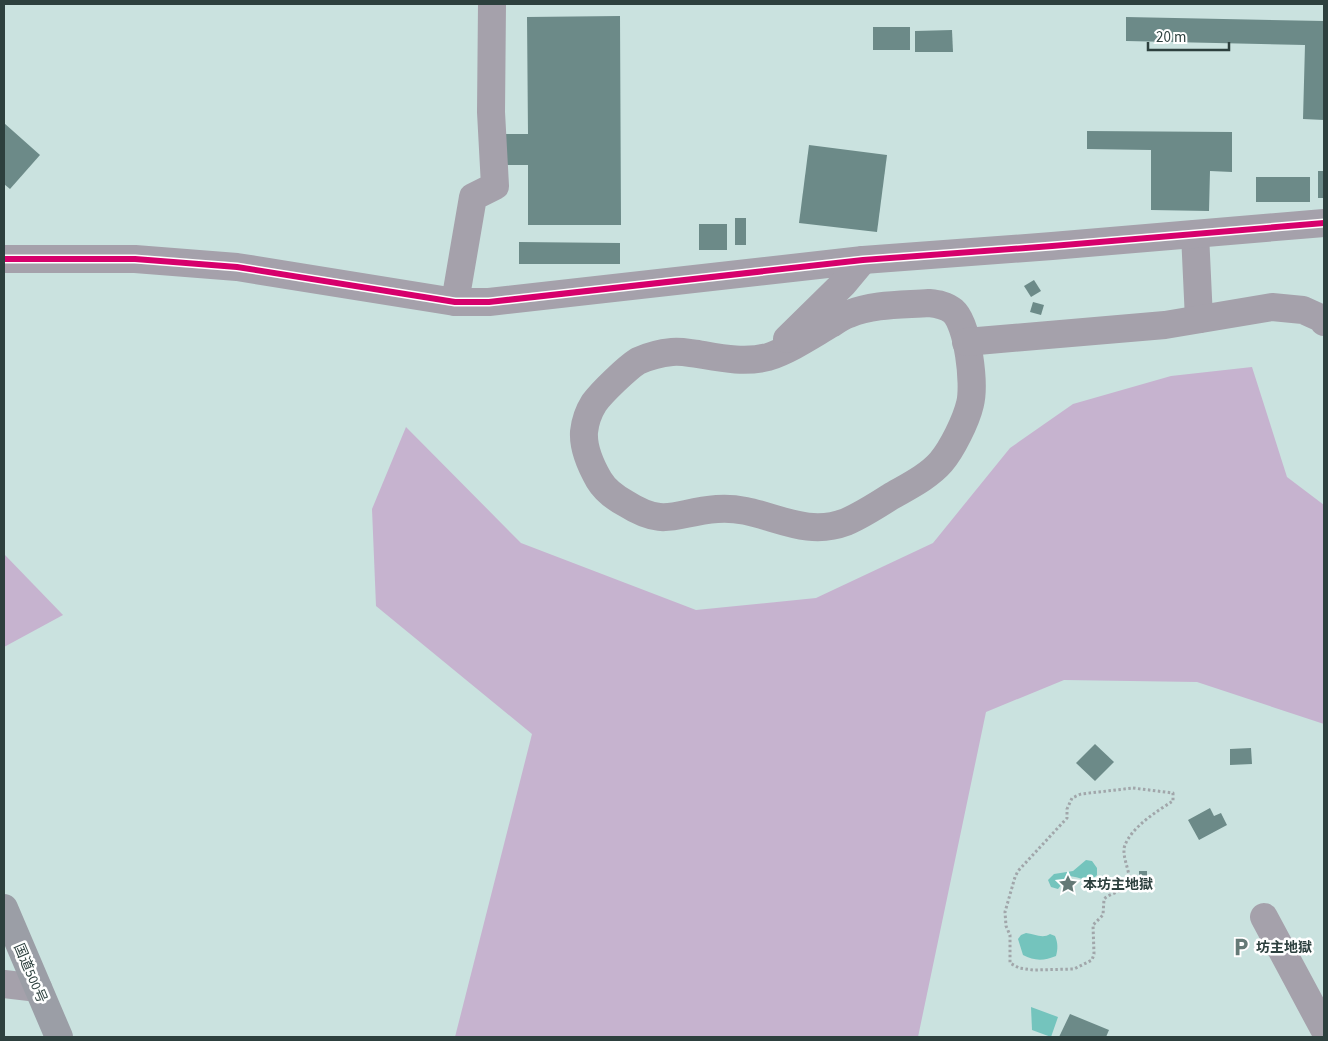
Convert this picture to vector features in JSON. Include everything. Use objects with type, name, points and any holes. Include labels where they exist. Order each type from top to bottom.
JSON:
[{"type":"highway","name":"国道500号","points":[[4,908],[59,1037]]},
{"type":"street","points":[[455,302],[473,197],[495,186],[491,112],[492,4]]},
{"type":"street","points":[[4,260],[134,259],[237,267],[455,302],[489,302],[863,260],[1324,223]]},
{"type":"street","points":[[1195,234],[1199,319]]},
{"type":"street","points":[[770,356],[843,284],[863,260]]},
{"type":"street","points":[[929,303],[941,304],[953,311],[961,321],[966,342],[972,380],[971,403],[955,439],[940,462],[921,478],[857,517],[830,527],[804,527],[748,511],[726,509],[706,510],[659,518],[640,512],[606,490],[599,481],[587,453],[584,434],[586,422],[594,404],[628,368],[639,361],[658,354],[675,351],[740,361],[770,356],[805,339],[848,314],[889,306],[929,303]]},
{"type":"street","points":[[966,342],[1165,325],[1272,307],[1304,310],[1323,319],[1324,322]]},
{"type":"street","points":[[1264,917],[1324,1029]]},
{"type":"street","points":[[4,984],[38,988]]},
{"type":"path","points":[[1133,788],[1173,793],[1172,800],[1144,822],[1125,845],[1123,854],[1130,881],[1127,886],[1106,897],[1104,899],[1102,918],[1093,926],[1094,954],[1092,960],[1074,969],[1033,970],[1019,968],[1010,963],[1010,935],[1006,926],[1005,912],[1015,877],[1018,871],[1066,818],[1067,809],[1072,798],[1081,794],[1133,788]]},
{"type":"shaded area","points":[[1252,367],[1287,477],[1324,505],[1324,724],[1197,682],[1064,680],[986,712],[918,1037],[455,1037],[532,734],[376,606],[372,509],[406,427],[521,543],[696,610],[816,598],[933,543],[1010,448],[1073,404],[1171,376]]},
{"type":"shaded area","points":[[4,554],[63,615],[4,647]]},
{"type":"water","points":[[1086,860],[1092,861],[1097,868],[1097,875],[1092,880],[1068,876],[1058,889],[1051,887],[1048,880],[1054,874],[1073,871]]},
{"type":"water","points":[[1026,933],[1055,936],[1057,941],[1056,956],[1039,960],[1023,955],[1018,939]]},
{"type":"water","points":[[1031,1007],[1058,1017],[1051,1037],[1032,1030]]},
{"type":"building","points":[[620,16],[621,225],[528,225],[528,165],[500,165],[500,134],[528,134],[527,17]]},
{"type":"building","points":[[1126,17],[1324,21],[1324,120],[1303,119],[1305,45],[1126,41]]},
{"type":"building","points":[[873,27],[910,27],[910,50],[873,50]]},
{"type":"building","points":[[952,30],[953,52],[915,52],[915,31]]},
{"type":"building","points":[[4,123],[40,155],[10,189],[4,184]]},
{"type":"building","points":[[1087,131],[1232,132],[1232,172],[1210,171],[1209,211],[1151,210],[1151,150],[1087,149]]},
{"type":"building","points":[[809,145],[887,155],[877,232],[799,223]]},
{"type":"building","points":[[1318,171],[1324,171],[1324,198],[1318,198]]},
{"type":"building","points":[[1256,177],[1310,177],[1310,202],[1256,202]]},
{"type":"building","points":[[735,218],[746,218],[746,245],[735,245]]},
{"type":"building","points":[[699,224],[727,224],[727,250],[699,250]]},
{"type":"building","points":[[519,242],[620,243],[620,264],[519,264]]},
{"type":"building","points":[[1034,280],[1041,291],[1031,297],[1024,286]]},
{"type":"building","points":[[1033,302],[1044,305],[1041,315],[1030,312]]},
{"type":"building","points":[[1095,744],[1114,762],[1095,781],[1076,763]]},
{"type":"building","points":[[1251,748],[1252,764],[1230,765],[1230,749]]},
{"type":"building","points":[[1210,808],[1214,816],[1221,813],[1227,825],[1199,840],[1188,820]]},
{"type":"building","points":[[1139,871],[1147,871],[1147,883],[1139,883]]},
{"type":"building","points":[[1070,1014],[1109,1030],[1106,1037],[1059,1037]]},
{"type":"cycle path","points":[[4,259],[135,259],[237,267],[455,302],[489,302],[863,260],[1324,223]]},
{"type":"place","name":"本坊主地獄","points":[[1068,884]]},
{"type":"place","name":"坊主地獄","points":[[1241,947]]}]
